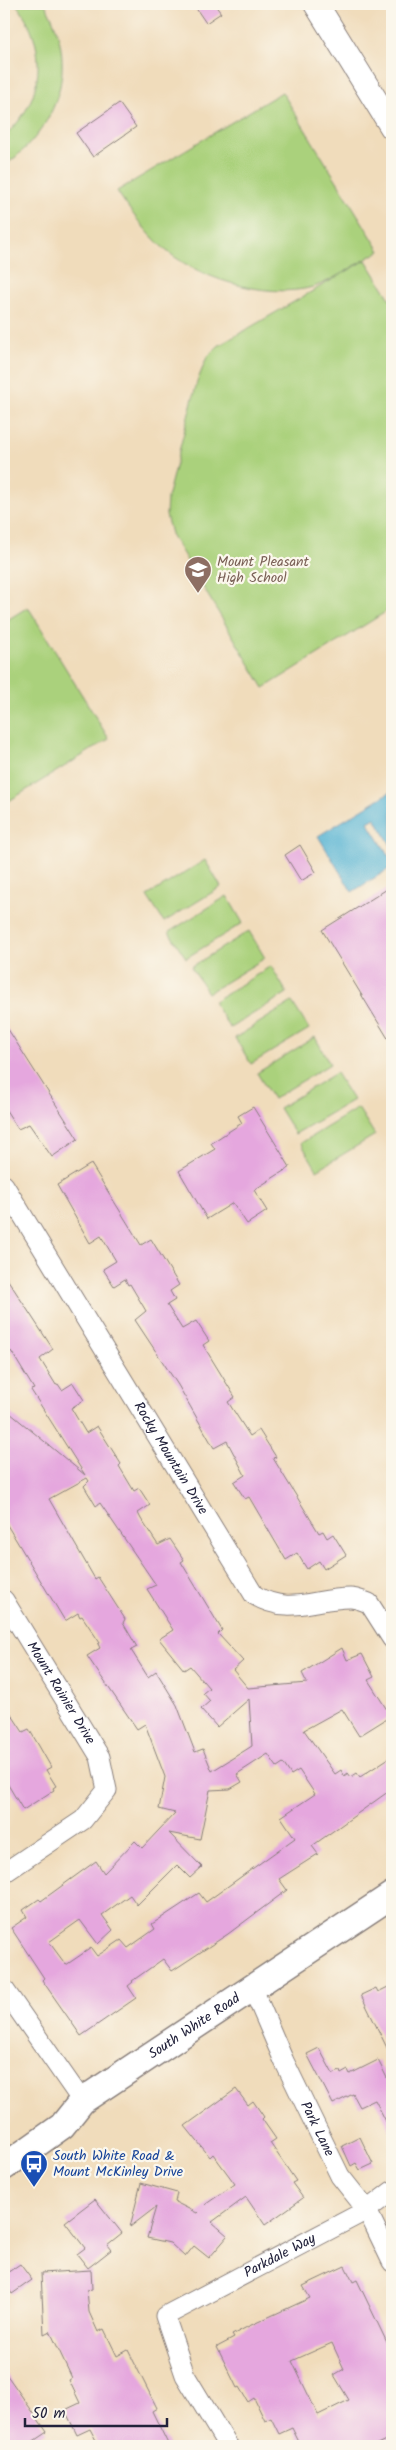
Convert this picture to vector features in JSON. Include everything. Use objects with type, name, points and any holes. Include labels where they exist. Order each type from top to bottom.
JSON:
[{"type":"main road","name":"South White Road","points":[[4,2167],[62,2126],[82,2101],[392,1895]]},
{"type":"street","points":[[316,4],[392,127]]},
{"type":"street","name":"Rocky Mountain Drive","points":[[4,1185],[254,1595],[268,1603],[287,1606],[352,1598],[369,1603],[392,1639]]},
{"type":"street","name":"Mount Rainier Drive","points":[[4,1600],[100,1756],[107,1790],[83,1820],[4,1873]]},
{"type":"street","points":[[4,1989],[82,2101]]},
{"type":"street","name":"Park Lane","points":[[252,1989],[284,2061],[340,2176],[367,2210],[392,2262]]},
{"type":"street","name":"Parkdale Way","points":[[228,2446],[185,2375],[166,2316],[367,2210],[392,2191]]},
{"type":"green space","points":[[16,4],[45,4],[56,27],[61,50],[62,72],[58,93],[50,114],[39,133],[4,166],[4,136],[18,122],[28,107],[35,90],[38,73],[38,55],[34,37],[27,20]]},
{"type":"green space","points":[[282,92],[380,251],[320,285],[294,290],[274,291],[232,283],[211,276],[174,257],[148,232],[117,191]]},
{"type":"green space","points":[[366,260],[392,302],[392,608],[264,688],[171,534],[166,515],[167,498],[197,382],[207,357],[218,346]]},
{"type":"green space","points":[[28,607],[109,739],[4,804],[4,622]]},
{"type":"green space","points":[[205,860],[221,887],[164,922],[147,896]]},
{"type":"green space","points":[[227,896],[243,923],[186,958],[169,932]]},
{"type":"green space","points":[[249,931],[265,958],[208,993],[191,967]]},
{"type":"green space","points":[[271,966],[287,993],[230,1028],[213,1002]]},
{"type":"green space","points":[[292,1002],[309,1029],[251,1064],[235,1038]]},
{"type":"green space","points":[[315,1037],[330,1064],[273,1099],[257,1073]]},
{"type":"green space","points":[[336,1073],[353,1100],[295,1134],[279,1108]]},
{"type":"green space","points":[[358,1108],[375,1135],[317,1170],[301,1143]]},
{"type":"water","points":[[392,791],[392,847],[375,818],[368,822],[392,861],[392,867],[352,892],[318,836]]},
{"type":"building","points":[[193,4],[214,4],[221,13],[206,23]]},
{"type":"building","points":[[119,103],[136,127],[93,157],[76,133]]},
{"type":"building","points":[[300,845],[316,872],[301,881],[285,855]]},
{"type":"building","points":[[392,886],[392,1045],[322,930]]},
{"type":"building","points":[[4,1023],[78,1139],[52,1157],[29,1124],[18,1129],[4,1107]]},
{"type":"building","points":[[253,1107],[290,1167],[254,1190],[267,1211],[247,1224],[233,1203],[207,1219],[179,1171],[215,1149],[211,1143],[242,1123],[238,1116]]},
{"type":"building","points":[[91,1164],[141,1245],[151,1239],[179,1285],[170,1291],[175,1300],[167,1305],[182,1329],[196,1321],[209,1341],[203,1345],[235,1397],[228,1402],[250,1436],[259,1430],[276,1457],[273,1458],[319,1533],[323,1531],[327,1538],[333,1534],[346,1555],[324,1569],[319,1561],[307,1569],[297,1553],[286,1560],[249,1497],[245,1499],[234,1482],[245,1475],[227,1441],[214,1448],[178,1385],[135,1320],[146,1311],[130,1284],[128,1285],[125,1279],[114,1286],[103,1269],[116,1261],[101,1236],[90,1243],[57,1185]]},
{"type":"building","points":[[4,1274],[53,1349],[40,1359],[56,1385],[58,1384],[62,1390],[73,1383],[84,1400],[71,1408],[86,1433],[97,1426],[121,1464],[119,1466],[134,1491],[139,1488],[150,1505],[138,1513],[141,1519],[158,1545],[170,1539],[184,1560],[181,1562],[222,1630],[218,1634],[243,1661],[233,1670],[248,1688],[307,1683],[302,1673],[342,1648],[347,1660],[362,1654],[374,1677],[368,1680],[391,1716],[359,1736],[342,1709],[304,1730],[335,1774],[341,1770],[344,1776],[348,1773],[351,1777],[357,1773],[360,1777],[392,1756],[392,1789],[312,1846],[318,1854],[279,1879],[287,1890],[228,1934],[172,1971],[163,1959],[132,1981],[128,1986],[136,1998],[81,2036],[42,1980],[44,1978],[11,1928],[27,1917],[23,1910],[39,1899],[41,1901],[96,1861],[104,1873],[135,1841],[142,1848],[175,1813],[159,1809],[165,1777],[145,1724],[137,1729],[87,1656],[100,1648],[98,1644],[100,1643],[78,1613],[65,1621],[4,1520],[4,1408],[85,1475],[31,1390],[34,1389],[11,1351],[4,1356]],"holes":[[[87,1478],[89,1481],[84,1486],[96,1506],[100,1503],[156,1585],[147,1589],[173,1630],[159,1639],[184,1670],[190,1666],[209,1688],[203,1693],[210,1701],[201,1709],[217,1727],[249,1699],[252,1746],[212,1771],[203,1749],[195,1752],[177,1705],[156,1671],[148,1677],[131,1650],[137,1647],[123,1623],[125,1619],[98,1577],[95,1579],[49,1499]],[[268,1754],[277,1767],[283,1763],[291,1775],[299,1770],[315,1794],[281,1817],[295,1838],[206,1902],[199,1893],[152,1924],[155,1929],[128,1948],[121,1940],[97,1956],[91,1948],[66,1965],[49,1942],[80,1920],[98,1944],[113,1930],[102,1915],[130,1895],[137,1905],[177,1865],[190,1878],[202,1867],[169,1833],[200,1839],[210,1790],[230,1789],[242,1782],[237,1774]]]},
{"type":"building","points":[[4,1703],[23,1732],[29,1729],[51,1767],[46,1770],[56,1786],[53,1788],[54,1790],[23,1810],[4,1778]]},
{"type":"building","points":[[388,1987],[392,1995],[392,2058],[361,1995],[376,1988],[378,1992]]},
{"type":"building","points":[[319,2048],[333,2074],[340,2071],[341,2074],[348,2070],[350,2074],[378,2060],[392,2088],[392,2133],[375,2100],[360,2107],[353,2094],[333,2104],[307,2054]]},
{"type":"building","points":[[236,2089],[248,2105],[253,2101],[264,2117],[262,2119],[276,2139],[270,2143],[296,2181],[292,2183],[303,2198],[265,2225],[246,2197],[212,2222],[228,2236],[209,2258],[194,2246],[185,2257],[170,2243],[147,2238],[156,2207],[130,2227],[141,2183],[177,2193],[175,2202],[197,2213],[206,2204],[235,2184],[213,2154],[210,2157],[185,2126]]},
{"type":"building","points":[[360,2137],[373,2164],[360,2170],[356,2163],[351,2166],[342,2146]]},
{"type":"building","points":[[95,2199],[122,2233],[107,2245],[111,2250],[88,2268],[77,2254],[85,2248],[65,2222]]},
{"type":"building","points":[[20,2264],[32,2280],[12,2294],[4,2282],[4,2275]]},
{"type":"building","points":[[345,2266],[353,2282],[357,2280],[392,2353],[392,2437],[373,2446],[301,2446],[292,2428],[279,2434],[271,2418],[265,2421],[254,2398],[248,2402],[239,2387],[237,2388],[217,2347],[234,2338],[232,2335],[247,2327],[310,2298],[303,2286]],"holes":[[[332,2343],[344,2369],[334,2375],[349,2400],[318,2415],[292,2361]]]},
{"type":"building","points":[[91,2270],[92,2289],[87,2290],[89,2312],[98,2332],[104,2329],[117,2356],[128,2350],[157,2408],[152,2411],[169,2446],[99,2446],[90,2429],[77,2435],[65,2410],[80,2403],[69,2380],[72,2378],[50,2331],[44,2334],[41,2273]]},
{"type":"building","points":[[4,2371],[47,2432],[26,2446],[4,2446]]},
{"type":"place","name":"Mount Pleasant High School","points":[[198,594]]},
{"type":"place","name":"South White Road & Mount McKinley Drive","points":[[34,2188]]}]
